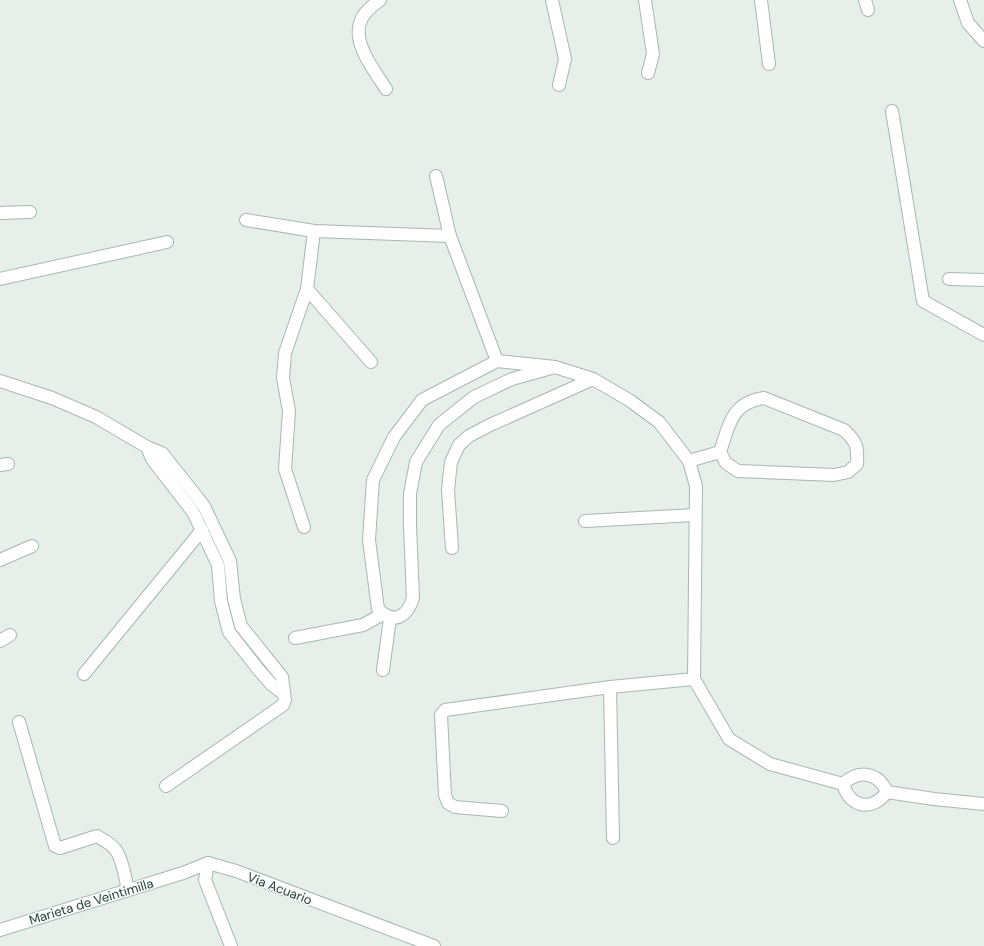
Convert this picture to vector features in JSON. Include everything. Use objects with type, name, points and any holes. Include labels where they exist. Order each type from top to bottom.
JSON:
[{"type":"street","points":[[380,0],[361,19],[359,26],[360,43],[364,53],[386,89]]},
{"type":"street","points":[[552,0],[565,59],[559,85]]},
{"type":"street","points":[[644,0],[653,54],[648,73]]},
{"type":"street","points":[[761,0],[769,64]]},
{"type":"street","points":[[960,0],[968,23],[984,41]]},
{"type":"street","points":[[892,111],[923,301],[984,335]]},
{"type":"street","points":[[436,176],[450,236],[497,361]]},
{"type":"street","points":[[0,213],[30,212]]},
{"type":"street","points":[[246,220],[314,231],[450,236]]},
{"type":"street","points":[[304,528],[285,469],[289,411],[283,378],[285,353],[307,289],[314,231]]},
{"type":"street","points":[[0,279],[167,242]]},
{"type":"street","points":[[948,279],[984,280]]},
{"type":"street","points":[[307,289],[371,362]]},
{"type":"street","points":[[386,616],[378,609],[369,540],[373,480],[394,437],[422,400],[497,361],[555,367],[593,379],[629,400],[659,422],[689,462],[696,486],[694,679],[729,738],[770,764],[843,784]]},
{"type":"street","points":[[295,638],[363,625],[386,616],[398,618],[410,609],[413,598],[410,494],[416,462],[439,425],[474,397],[512,379],[555,367]]},
{"type":"street","points":[[452,548],[448,490],[451,462],[459,445],[469,436],[490,425],[593,379]]},
{"type":"street","points":[[0,381],[52,398],[96,417],[147,447],[162,453],[204,506],[230,561],[234,599],[241,626],[282,677],[284,694],[282,705],[166,786]]},
{"type":"street","points":[[764,398],[844,430],[854,439],[858,450],[857,464],[848,472],[834,475],[738,471],[726,463],[720,452],[733,415],[741,406],[752,400],[764,398]]},
{"type":"street","points":[[147,447],[152,459],[193,512],[218,565],[221,601],[229,632],[272,686],[284,694]]},
{"type":"street","points":[[689,462],[720,452]]},
{"type":"street","points":[[585,521],[695,515]]},
{"type":"street","points":[[84,674],[202,530]]},
{"type":"street","points":[[0,560],[32,546]]},
{"type":"street","points":[[383,670],[386,616]]},
{"type":"street","points":[[502,811],[455,807],[448,803],[445,795],[441,715],[445,710],[610,687],[694,679]]},
{"type":"street","points":[[610,687],[612,838]]},
{"type":"street","points":[[19,722],[55,846],[60,848],[96,836],[108,842],[116,850],[127,883],[127,890]]},
{"type":"street","points":[[843,784],[856,775],[864,774],[879,779],[887,792],[984,804]]},
{"type":"street","points":[[843,784],[845,792],[850,799],[858,804],[875,804],[882,799],[887,792]]},
{"type":"street","points":[[208,863],[205,880],[231,946]]},
{"type":"street","name":"Marieta de Veintimilla","points":[[0,930],[182,873],[208,863]]},
{"type":"street","name":"Via Acuario","points":[[208,863],[236,871],[434,946]]}]
